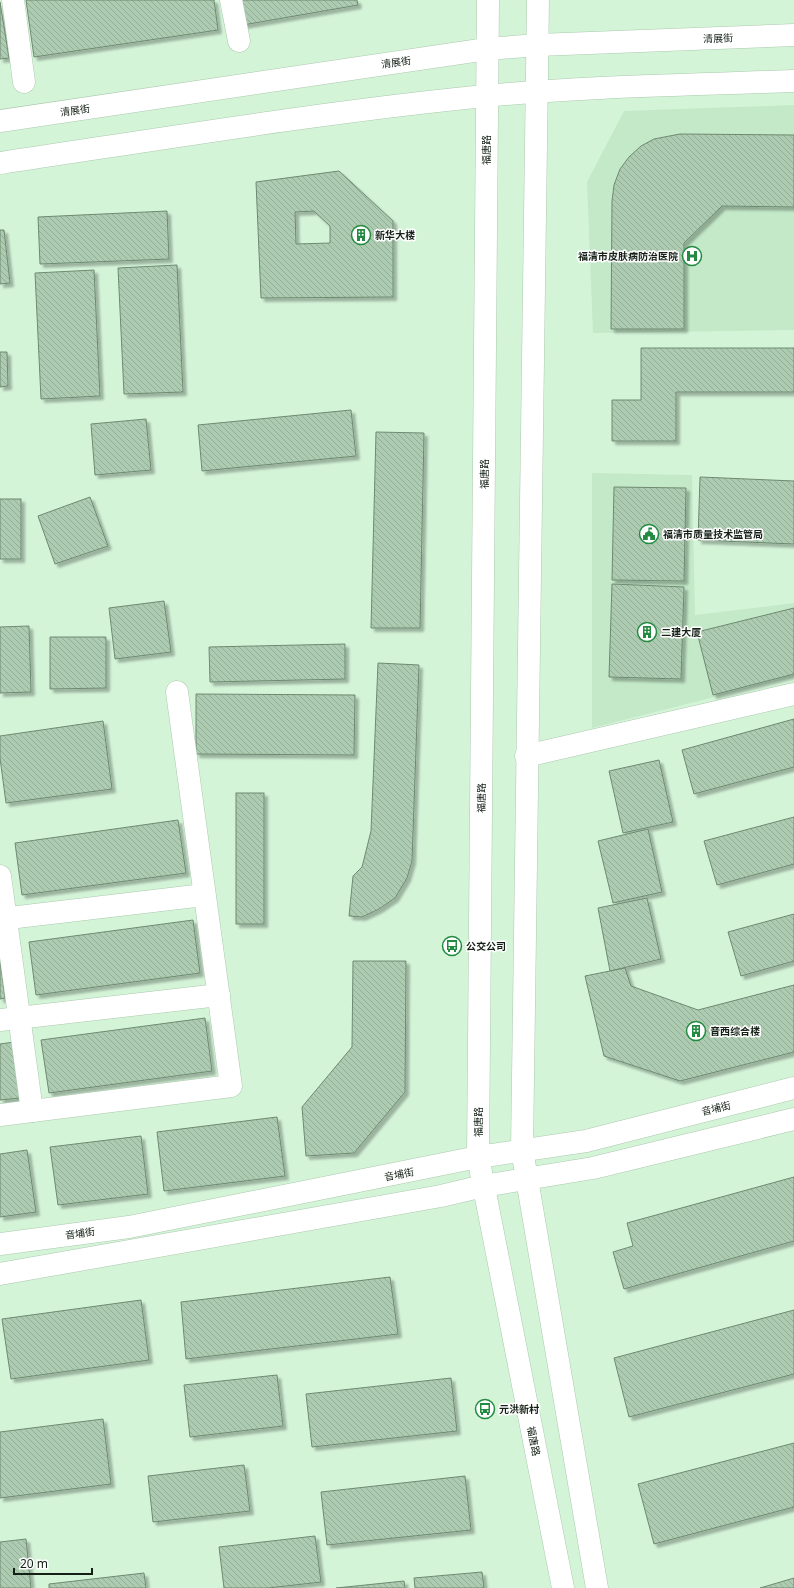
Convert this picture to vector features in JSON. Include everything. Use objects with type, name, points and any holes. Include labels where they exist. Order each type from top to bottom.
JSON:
[{"type":"street","points":[[13,0],[24,82]]},
{"type":"street","points":[[231,0],[239,41]]},
{"type":"street","name":"福唐路","points":[[488,0],[478,1157],[563,1588]]},
{"type":"street","points":[[538,0],[526,756],[522,1150],[597,1588]]},
{"type":"street","name":"清展街","points":[[0,121],[487,49],[538,45],[794,36]]},
{"type":"street","points":[[0,163],[345,112],[486,96],[794,80]]},
{"type":"street","points":[[0,1115],[231,1086],[177,692]]},
{"type":"street","points":[[526,756],[794,694]]},
{"type":"street","points":[[0,876],[10,1018],[32,1111]]},
{"type":"street","points":[[3,918],[204,895]]},
{"type":"street","points":[[10,1018],[219,995]]},
{"type":"street","name":"音埔街","points":[[0,1244],[129,1227],[478,1157],[586,1141],[794,1088]]},
{"type":"street","points":[[0,1274],[441,1196],[527,1178],[593,1168],[794,1119]]},
{"type":"shaded area","name":"福清市皮肤病防治医院","points":[[794,105],[794,330],[593,333],[587,182],[624,111]]},
{"type":"shaded area","points":[[592,473],[692,475],[695,615],[794,603],[794,677],[592,728]]},
{"type":"building","points":[[26,0],[214,0],[218,30],[34,57]]},
{"type":"building","points":[[239,0],[357,0],[358,5],[243,25]]},
{"type":"building","points":[[0,2],[9,58],[0,59]]},
{"type":"building","points":[[680,134],[794,135],[794,207],[722,206],[684,243],[684,329],[611,329],[612,201],[614,185],[620,169],[629,157],[641,146],[654,139]]},
{"type":"building","name":"新华大楼","points":[[339,171],[393,221],[393,297],[261,298],[256,182]],"holes":[[[314,211],[330,226],[330,243],[296,244],[295,212]]]},
{"type":"building","points":[[167,211],[169,259],[40,264],[38,217]]},
{"type":"building","points":[[0,230],[4,230],[10,283],[0,284]]},
{"type":"building","points":[[177,265],[183,392],[124,394],[118,268]]},
{"type":"building","points":[[94,270],[100,396],[41,399],[35,273]]},
{"type":"building","points":[[641,348],[794,348],[794,392],[676,392],[676,441],[612,441],[612,400],[641,400]]},
{"type":"building","points":[[0,352],[7,352],[8,386],[0,387]]},
{"type":"building","points":[[351,410],[356,456],[202,471],[198,425]]},
{"type":"building","points":[[146,419],[151,470],[95,475],[91,424]]},
{"type":"building","points":[[376,432],[424,433],[420,628],[371,628]]},
{"type":"building","points":[[700,477],[794,481],[794,544],[698,540]]},
{"type":"building","name":"福清市质量技术监管局","points":[[614,487],[686,488],[684,581],[612,580]]},
{"type":"building","points":[[90,497],[108,546],[55,564],[38,516]]},
{"type":"building","points":[[0,499],[21,499],[21,559],[0,559]]},
{"type":"building","name":"二建大厦","points":[[612,584],[684,587],[681,679],[609,677]]},
{"type":"building","points":[[164,601],[171,652],[115,659],[109,608]]},
{"type":"building","points":[[794,608],[794,674],[713,695],[697,632]]},
{"type":"building","points":[[29,626],[31,692],[0,693],[0,627]]},
{"type":"building","points":[[50,637],[106,637],[106,688],[50,689]]},
{"type":"building","points":[[345,644],[345,679],[210,682],[209,647]]},
{"type":"building","points":[[378,663],[419,665],[412,861],[407,878],[395,898],[379,909],[362,917],[349,916],[353,876],[362,867],[371,831]]},
{"type":"building","points":[[196,694],[355,695],[354,755],[196,754]]},
{"type":"building","points":[[794,719],[794,767],[694,794],[682,750]]},
{"type":"building","points":[[103,721],[112,789],[6,803],[0,758],[0,736]]},
{"type":"building","points":[[659,760],[673,822],[623,833],[609,771]]},
{"type":"building","points":[[236,793],[264,793],[264,924],[236,924]]},
{"type":"building","points":[[794,817],[794,864],[717,885],[704,841]]},
{"type":"building","points":[[178,820],[186,873],[22,895],[15,843]]},
{"type":"building","points":[[648,829],[662,892],[613,903],[598,841]]},
{"type":"building","points":[[647,898],[661,959],[610,971],[598,908]]},
{"type":"building","points":[[794,914],[794,961],[741,976],[728,932]]},
{"type":"building","points":[[193,920],[200,973],[36,995],[29,942]]},
{"type":"building","points":[[0,960],[5,998],[0,999]]},
{"type":"building","points":[[353,961],[406,961],[405,1092],[354,1153],[306,1156],[302,1107],[352,1047]]},
{"type":"building","name":"音西综合楼","points":[[625,968],[631,986],[698,1010],[794,985],[794,1052],[680,1081],[604,1056],[585,976]]},
{"type":"building","points":[[205,1018],[212,1071],[49,1093],[41,1040]]},
{"type":"building","points":[[14,1042],[21,1098],[0,1100],[0,1044]]},
{"type":"building","points":[[277,1117],[285,1176],[164,1191],[157,1132]]},
{"type":"building","points":[[141,1136],[148,1194],[58,1205],[50,1147]]},
{"type":"building","points":[[27,1150],[36,1212],[0,1217],[0,1154]]},
{"type":"building","points":[[794,1177],[794,1241],[624,1289],[613,1252],[633,1246],[627,1223]]},
{"type":"building","points":[[390,1277],[398,1334],[186,1359],[181,1302]]},
{"type":"building","points":[[141,1300],[149,1360],[11,1379],[2,1319]]},
{"type":"building","points":[[794,1310],[794,1374],[629,1417],[614,1358]]},
{"type":"building","points":[[277,1375],[283,1426],[190,1437],[184,1385]]},
{"type":"building","points":[[451,1378],[457,1431],[312,1447],[306,1394]]},
{"type":"building","points":[[103,1419],[111,1484],[0,1498],[0,1432]]},
{"type":"building","points":[[794,1443],[794,1507],[654,1544],[638,1484]]},
{"type":"building","points":[[244,1465],[250,1511],[153,1522],[148,1476]]},
{"type":"building","points":[[465,1476],[471,1530],[327,1545],[321,1492]]},
{"type":"building","points":[[315,1536],[321,1582],[268,1588],[224,1588],[219,1547]]},
{"type":"building","points":[[26,1539],[31,1588],[0,1588],[0,1542]]},
{"type":"building","points":[[482,1572],[484,1588],[415,1588],[414,1578]]},
{"type":"building","points":[[144,1573],[146,1588],[49,1588],[49,1584]]},
{"type":"building","points":[[794,1578],[794,1588],[760,1588]]},
{"type":"building","points":[[404,1581],[405,1588],[336,1588]]},
{"type":"place","name":"新华大楼","points":[[361,235]]},
{"type":"place","name":"福清市皮肤病防治医院","points":[[692,256]]},
{"type":"place","name":"福清市质量技术监管局","points":[[649,534]]},
{"type":"place","name":"二建大厦","points":[[647,632]]},
{"type":"place","name":"公交公司","points":[[452,946]]},
{"type":"place","name":"音西综合楼","points":[[696,1031]]},
{"type":"place","name":"元洪新村","points":[[485,1409]]}]
